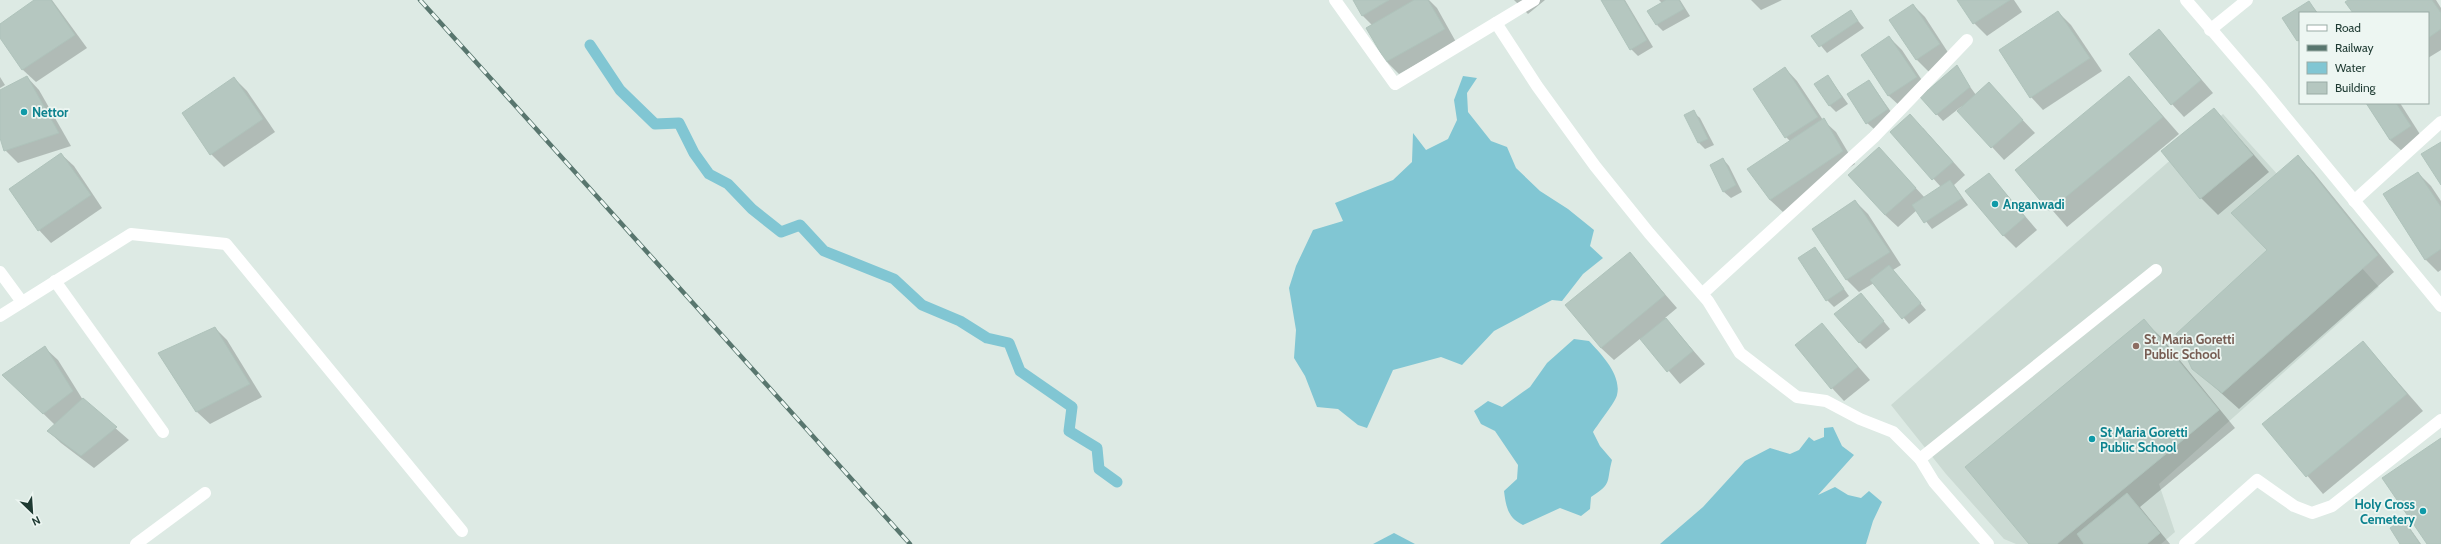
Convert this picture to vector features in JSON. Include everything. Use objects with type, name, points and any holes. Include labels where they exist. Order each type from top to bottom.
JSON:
[{"type":"street","points":[[1335,0],[1395,84],[1534,0]]},
{"type":"street","points":[[2186,0],[2210,30],[2260,86],[2441,306]]},
{"type":"street","points":[[2210,30],[2247,0]]},
{"type":"street","points":[[1496,23],[1537,86],[1595,166],[1702,294],[1740,353],[1797,397],[1826,401],[1860,419],[1893,432],[1920,459],[1934,482],[1988,544]]},
{"type":"street","points":[[1702,294],[1874,137],[1967,40]]},
{"type":"street","points":[[2354,201],[2441,122]]},
{"type":"street","points":[[0,316],[131,234],[226,244],[462,531]]},
{"type":"street","points":[[1920,459],[2156,270]]},
{"type":"street","points":[[0,272],[22,302]]},
{"type":"street","points":[[55,281],[162,432]]},
{"type":"street","points":[[2185,544],[2257,480],[2294,506],[2312,513],[2332,506],[2441,420]]},
{"type":"street","points":[[136,544],[205,493]]},
{"type":"shaded area","name":"St. Maria Goretti Public School","points":[[2223,114],[2379,287],[2159,484],[2175,532],[2161,544],[2016,544],[2004,539],[1946,474],[1891,405]]},
{"type":"water","points":[[1463,76],[1477,78],[1467,93],[1468,112],[1491,141],[1507,147],[1516,168],[1540,191],[1568,209],[1594,230],[1590,246],[1603,258],[1583,274],[1562,301],[1552,300],[1494,331],[1462,365],[1441,357],[1393,370],[1367,428],[1358,425],[1338,409],[1317,407],[1305,376],[1294,358],[1296,330],[1289,288],[1296,266],[1313,230],[1343,221],[1335,203],[1393,180],[1412,162],[1413,133],[1426,150],[1448,139],[1457,120],[1454,100]]},
{"type":"water","points":[[1574,339],[1589,341],[1609,365],[1614,373],[1618,387],[1616,398],[1593,432],[1600,446],[1612,460],[1608,482],[1591,497],[1590,509],[1581,516],[1560,508],[1523,525],[1511,515],[1504,491],[1517,479],[1518,465],[1495,431],[1481,424],[1474,411],[1488,401],[1502,407],[1530,387],[1547,363]]},
{"type":"water","points":[[1833,427],[1842,446],[1854,455],[1818,495],[1835,487],[1848,495],[1861,498],[1869,491],[1882,502],[1873,521],[1866,544],[1660,544],[1703,507],[1745,461],[1770,448],[1790,454],[1799,450],[1809,437],[1814,441],[1824,437],[1824,428]]},
{"type":"water","points":[[1394,533],[1415,544],[1373,544]]},
{"type":"building","points":[[34,0],[51,0],[75,35],[22,70],[0,38],[0,24]]},
{"type":"building","points":[[1353,0],[1389,0],[1362,16]]},
{"type":"building","points":[[1414,0],[1428,0],[1445,29],[1386,62],[1366,28]]},
{"type":"building","points":[[1601,0],[1624,0],[1647,40],[1630,50]]},
{"type":"building","points":[[1666,0],[1679,0],[1684,9],[1656,25],[1647,11]]},
{"type":"building","points":[[1957,0],[2010,0],[1973,24]]},
{"type":"building","points":[[2348,0],[2432,0],[2441,13],[2441,29],[2429,37],[2429,12],[2352,12],[2345,2]]},
{"type":"building","points":[[2309,1],[2316,12],[2299,12],[2299,40],[2297,41],[2282,18]]},
{"type":"building","points":[[1913,4],[1940,44],[1916,60],[1889,20]]},
{"type":"building","points":[[1851,10],[1858,21],[1819,47],[1811,36]]},
{"type":"building","points":[[2058,11],[2090,58],[2030,98],[1999,50]]},
{"type":"building","points":[[2159,29],[2201,80],[2171,105],[2129,54]]},
{"type":"building","points":[[1889,36],[1917,77],[1888,96],[1861,55]]},
{"type":"building","points":[[1957,65],[1970,87],[1936,115],[1920,97]]},
{"type":"building","points":[[1785,67],[1818,117],[1785,138],[1753,89]]},
{"type":"building","points":[[1828,75],[1842,97],[1829,106],[1814,84]]},
{"type":"building","name":"Nettor","points":[[27,76],[59,133],[4,151],[0,138],[0,90]]},
{"type":"building","points":[[2129,76],[2163,117],[2049,211],[2015,170]]},
{"type":"building","points":[[234,77],[263,119],[210,155],[182,113]]},
{"type":"building","points":[[1869,80],[1888,109],[1866,124],[1847,94]]},
{"type":"building","points":[[1989,82],[2023,120],[1991,148],[1957,111]]},
{"type":"building","points":[[2367,104],[2397,104],[2411,126],[2390,140]]},
{"type":"building","points":[[2214,108],[2253,155],[2200,199],[2161,151]]},
{"type":"building","points":[[1694,110],[1708,139],[1698,143],[1684,115]]},
{"type":"building","points":[[1910,114],[1953,162],[1932,180],[1890,132]]},
{"type":"building","points":[[1824,118],[1843,151],[1770,200],[1747,169]]},
{"type":"building","points":[[2441,142],[2441,185],[2421,154]]},
{"type":"building","points":[[1879,147],[1916,188],[1885,215],[1848,175]]},
{"type":"building","points":[[61,153],[91,195],[38,231],[9,189]]},
{"type":"building","points":[[2298,155],[2378,255],[2222,393],[2192,369],[2176,334],[2267,250],[2231,213]]},
{"type":"building","points":[[1723,158],[1736,185],[1723,192],[1710,165]]},
{"type":"building","points":[[2418,172],[2441,207],[2441,249],[2425,260],[2383,194]]},
{"type":"building","name":"Anganwadi","points":[[1989,173],[2025,217],[2003,236],[1965,191]]},
{"type":"building","points":[[1950,180],[1962,198],[1924,223],[1912,205]]},
{"type":"building","points":[[1855,200],[1890,252],[1846,280],[1812,229]]},
{"type":"building","points":[[1815,247],[1844,289],[1826,301],[1798,258]]},
{"type":"building","points":[[1630,252],[1665,295],[1601,348],[1565,305]]},
{"type":"building","points":[[1889,265],[1921,303],[1902,319],[1870,280]]},
{"type":"building","points":[[1861,293],[1884,321],[1859,343],[1834,314]]},
{"type":"building","points":[[1666,318],[1693,351],[1667,372],[1640,339]]},
{"type":"building","name":"St Maria Goretti Public School","points":[[2144,319],[2219,410],[2057,544],[2029,544],[1965,467]]},
{"type":"building","points":[[1822,323],[1858,367],[1831,389],[1795,345]]},
{"type":"building","points":[[215,327],[250,384],[196,412],[158,353]]},
{"type":"building","points":[[2363,341],[2407,394],[2306,477],[2262,424]]},
{"type":"building","points":[[45,346],[73,391],[43,414],[2,375]]},
{"type":"building","points":[[83,398],[117,427],[81,456],[47,431]]},
{"type":"building","name":"Holy Cross Cemetery","points":[[2441,438],[2441,544],[2427,544],[2382,478]]},
{"type":"building","points":[[2127,493],[2160,533],[2147,544],[2084,544],[2077,534]]},
{"type":"building","points":[[2403,519],[2420,544],[2400,544],[2390,528]]},
{"type":"waterway","points":[[590,45],[620,90],[655,124],[679,123],[694,153],[709,174],[728,184],[752,209],[781,232],[800,225],[824,251],[894,279],[922,305],[960,321],[987,338],[1009,343],[1020,371],[1072,407],[1069,431],[1097,448],[1099,469],[1117,482]]},
{"type":"railway","points":[[420,0],[910,544]]},
{"type":"place","name":"Nettor","points":[[24,112]]},
{"type":"place","name":"Anganwadi","points":[[1995,204]]},
{"type":"place","name":"St. Maria Goretti Public School","points":[[2136,346]]},
{"type":"place","name":"St Maria Goretti Public School","points":[[2092,439]]},
{"type":"place","name":"Holy Cross Cemetery","points":[[2423,511]]}]
